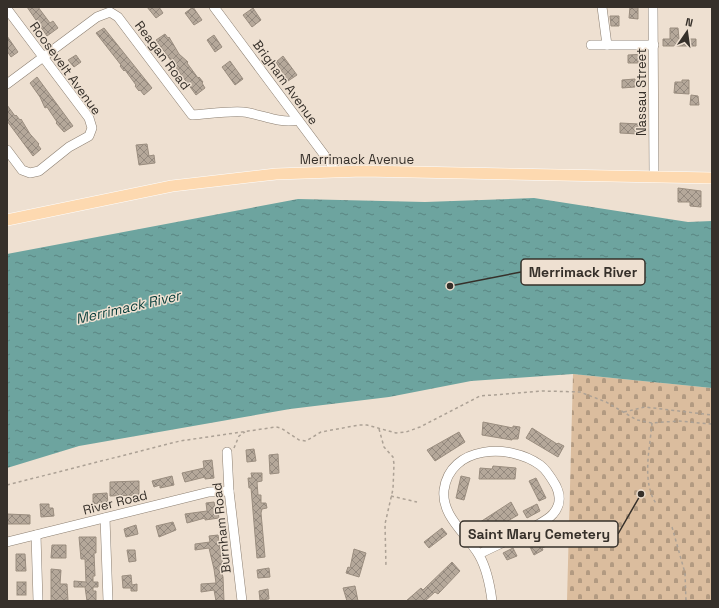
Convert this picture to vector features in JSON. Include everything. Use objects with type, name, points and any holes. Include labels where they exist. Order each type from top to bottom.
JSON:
[{"type":"main road","name":"Merrimack Avenue","points":[[7,220],[139,192],[202,182],[276,174],[337,172],[712,178]]},
{"type":"street","name":"Brigham Avenue","points":[[214,7],[337,172]]},
{"type":"street","points":[[602,7],[607,45]]},
{"type":"street","name":"Nassau Street","points":[[653,7],[654,177]]},
{"type":"street","name":"Roosevelt Avenue","points":[[7,9],[89,118],[92,125],[92,131],[89,136],[39,170],[30,173],[20,167],[7,150]]},
{"type":"street","name":"Reagan Road","points":[[43,57],[97,17],[104,13],[112,12],[118,17],[192,115],[245,112],[280,121],[298,120]]},
{"type":"street","points":[[591,45],[654,45]]},
{"type":"street","points":[[7,84],[43,57]]},
{"type":"street","name":"Burnham Road","points":[[227,452],[229,491],[242,601]]},
{"type":"street","points":[[479,554],[545,520],[557,510],[560,502],[559,493],[551,477],[540,465],[516,454],[481,452],[464,458],[452,468],[449,474],[444,491],[447,510],[479,554],[487,574],[492,601]]},
{"type":"street","name":"River Road","points":[[7,542],[209,492],[229,491]]},
{"type":"street","points":[[106,518],[108,601]]},
{"type":"street","points":[[36,535],[38,601]]},
{"type":"path","points":[[7,485],[180,441],[276,427],[281,428],[299,440],[306,441],[321,432],[354,426],[367,425],[396,433],[406,432],[420,427],[480,396],[543,391],[580,392],[606,402],[637,420],[652,423],[678,421],[712,424]]},
{"type":"path","points":[[624,412],[645,407],[712,415]]},
{"type":"path","points":[[652,423],[648,478],[652,498],[657,505]]},
{"type":"path","points":[[379,428],[384,448],[394,460],[391,496],[384,524],[386,567]]},
{"type":"path","points":[[227,452],[233,449],[239,436],[247,431]]},
{"type":"path","points":[[391,496],[417,502]]},
{"type":"path","points":[[672,527],[685,573],[686,601]]},
{"type":"green space","points":[[573,374],[712,388],[712,601],[567,601]]},
{"type":"water","points":[[534,198],[688,222],[712,221],[712,388],[573,374],[471,381],[389,397],[290,409],[79,446],[7,468],[7,254],[298,199],[425,202]]},
{"type":"building","points":[[27,7],[38,7],[50,23],[53,21],[58,28],[47,36]]},
{"type":"building","points":[[147,7],[159,7],[163,13],[156,18]]},
{"type":"building","points":[[193,7],[202,20],[194,25],[185,13]]},
{"type":"building","points":[[630,7],[638,7],[638,19],[629,18]]},
{"type":"building","points":[[253,8],[261,20],[252,27],[243,15]]},
{"type":"building","points":[[610,16],[619,16],[619,26],[611,26]]},
{"type":"building","points":[[104,28],[152,88],[144,95],[135,86],[136,85],[125,70],[124,71],[120,66],[121,65],[96,33]]},
{"type":"building","points":[[670,28],[678,28],[679,39],[696,39],[696,46],[663,46],[663,39],[670,39]]},
{"type":"building","points":[[165,34],[168,38],[169,37],[179,54],[188,62],[187,63],[198,78],[199,77],[203,82],[202,83],[205,88],[196,95],[156,40]]},
{"type":"building","points":[[214,35],[222,47],[215,52],[207,40]]},
{"type":"building","points":[[7,36],[18,52],[11,57],[7,51]]},
{"type":"building","points":[[645,54],[645,63],[628,63],[628,55]]},
{"type":"building","points":[[76,55],[81,62],[74,67],[68,60]]},
{"type":"building","points":[[283,56],[297,75],[288,81],[276,62]]},
{"type":"building","points":[[230,61],[243,79],[235,85],[222,67]]},
{"type":"building","points":[[37,77],[73,126],[64,132],[56,123],[57,122],[47,107],[45,108],[40,97],[30,83]]},
{"type":"building","points":[[635,79],[635,87],[622,88],[622,80]]},
{"type":"building","points":[[682,80],[689,80],[689,94],[674,93],[675,82],[682,82]]},
{"type":"building","points":[[691,95],[698,96],[699,105],[690,105]]},
{"type":"building","points":[[7,105],[15,116],[16,115],[20,120],[21,119],[30,134],[39,144],[38,145],[41,149],[33,156],[7,121]]},
{"type":"building","points":[[620,123],[639,124],[638,134],[620,133]]},
{"type":"building","points":[[147,144],[149,156],[154,155],[155,163],[139,165],[136,145]]},
{"type":"building","points":[[678,188],[701,191],[701,207],[690,206],[690,202],[678,202]]},
{"type":"building","points":[[483,422],[513,428],[513,426],[520,427],[518,439],[512,440],[482,435]]},
{"type":"building","points":[[532,428],[557,444],[558,443],[564,446],[558,457],[526,438]]},
{"type":"building","points":[[459,432],[465,442],[435,461],[427,450]]},
{"type":"building","points":[[254,449],[256,461],[247,462],[246,450]]},
{"type":"building","points":[[278,454],[279,473],[270,474],[269,455]]},
{"type":"building","points":[[212,460],[214,478],[205,479],[205,477],[185,482],[182,473],[204,468],[203,461]]},
{"type":"building","points":[[493,466],[516,468],[515,479],[479,479],[480,468],[492,469]]},
{"type":"building","points":[[251,473],[262,473],[262,481],[257,482],[258,495],[261,495],[261,503],[266,503],[267,508],[262,509],[261,513],[265,557],[257,558],[251,488],[249,488],[248,478],[252,478]]},
{"type":"building","points":[[172,476],[174,485],[160,488],[160,485],[154,487],[152,481]]},
{"type":"building","points":[[461,476],[470,478],[464,500],[456,498]]},
{"type":"building","points":[[536,478],[546,498],[539,501],[529,481]]},
{"type":"building","points":[[139,481],[139,495],[110,496],[110,482]]},
{"type":"building","points":[[107,493],[108,503],[93,504],[93,494]]},
{"type":"building","points":[[214,502],[219,518],[205,520],[205,518],[187,523],[185,514],[207,511],[206,503]]},
{"type":"building","points":[[511,502],[518,515],[506,522],[505,520],[480,536],[474,526]]},
{"type":"building","points":[[40,504],[49,504],[49,508],[53,508],[54,516],[41,517]]},
{"type":"building","points":[[537,504],[540,511],[527,518],[523,511]]},
{"type":"building","points":[[7,514],[30,515],[30,524],[7,524]]},
{"type":"building","points":[[173,522],[176,530],[159,537],[156,526]]},
{"type":"building","points":[[136,525],[138,534],[126,537],[124,529]]},
{"type":"building","points":[[442,528],[447,534],[429,548],[424,542]]},
{"type":"building","points":[[553,530],[559,541],[542,548],[543,550],[534,555],[528,543]]},
{"type":"building","points":[[218,535],[223,565],[220,566],[223,577],[224,601],[216,601],[214,590],[201,592],[201,584],[216,583],[214,569],[209,548],[195,550],[195,544],[210,542],[209,536]]},
{"type":"building","points":[[79,537],[96,537],[96,553],[94,553],[95,576],[93,576],[93,582],[98,582],[98,587],[93,587],[93,591],[96,591],[96,601],[87,601],[85,587],[74,587],[74,581],[86,582],[85,559],[81,559]]},
{"type":"building","points":[[52,545],[66,545],[66,558],[51,558]]},
{"type":"building","points":[[513,548],[517,556],[507,560],[503,553]]},
{"type":"building","points":[[354,549],[366,553],[359,577],[346,573],[348,567],[350,568]]},
{"type":"building","points":[[127,550],[135,550],[136,561],[129,562]]},
{"type":"building","points":[[16,554],[25,554],[26,571],[16,571]]},
{"type":"building","points":[[452,562],[460,571],[438,594],[435,592],[425,601],[406,601],[421,588],[423,590]]},
{"type":"building","points":[[269,568],[270,577],[258,578],[257,570]]},
{"type":"building","points":[[51,569],[61,570],[60,584],[67,584],[68,601],[51,601]]},
{"type":"building","points":[[131,575],[132,585],[137,584],[137,591],[131,591],[131,588],[123,588],[122,576]]},
{"type":"building","points":[[17,582],[26,582],[26,595],[17,595]]},
{"type":"building","points":[[355,586],[358,601],[347,601],[343,588]]},
{"type":"building","points":[[268,589],[269,599],[260,600],[259,591]]},
{"type":"place","name":"Merrimack River","points":[[450,286]]},
{"type":"place","name":"Saint Mary Cemetery","points":[[641,494]]}]
